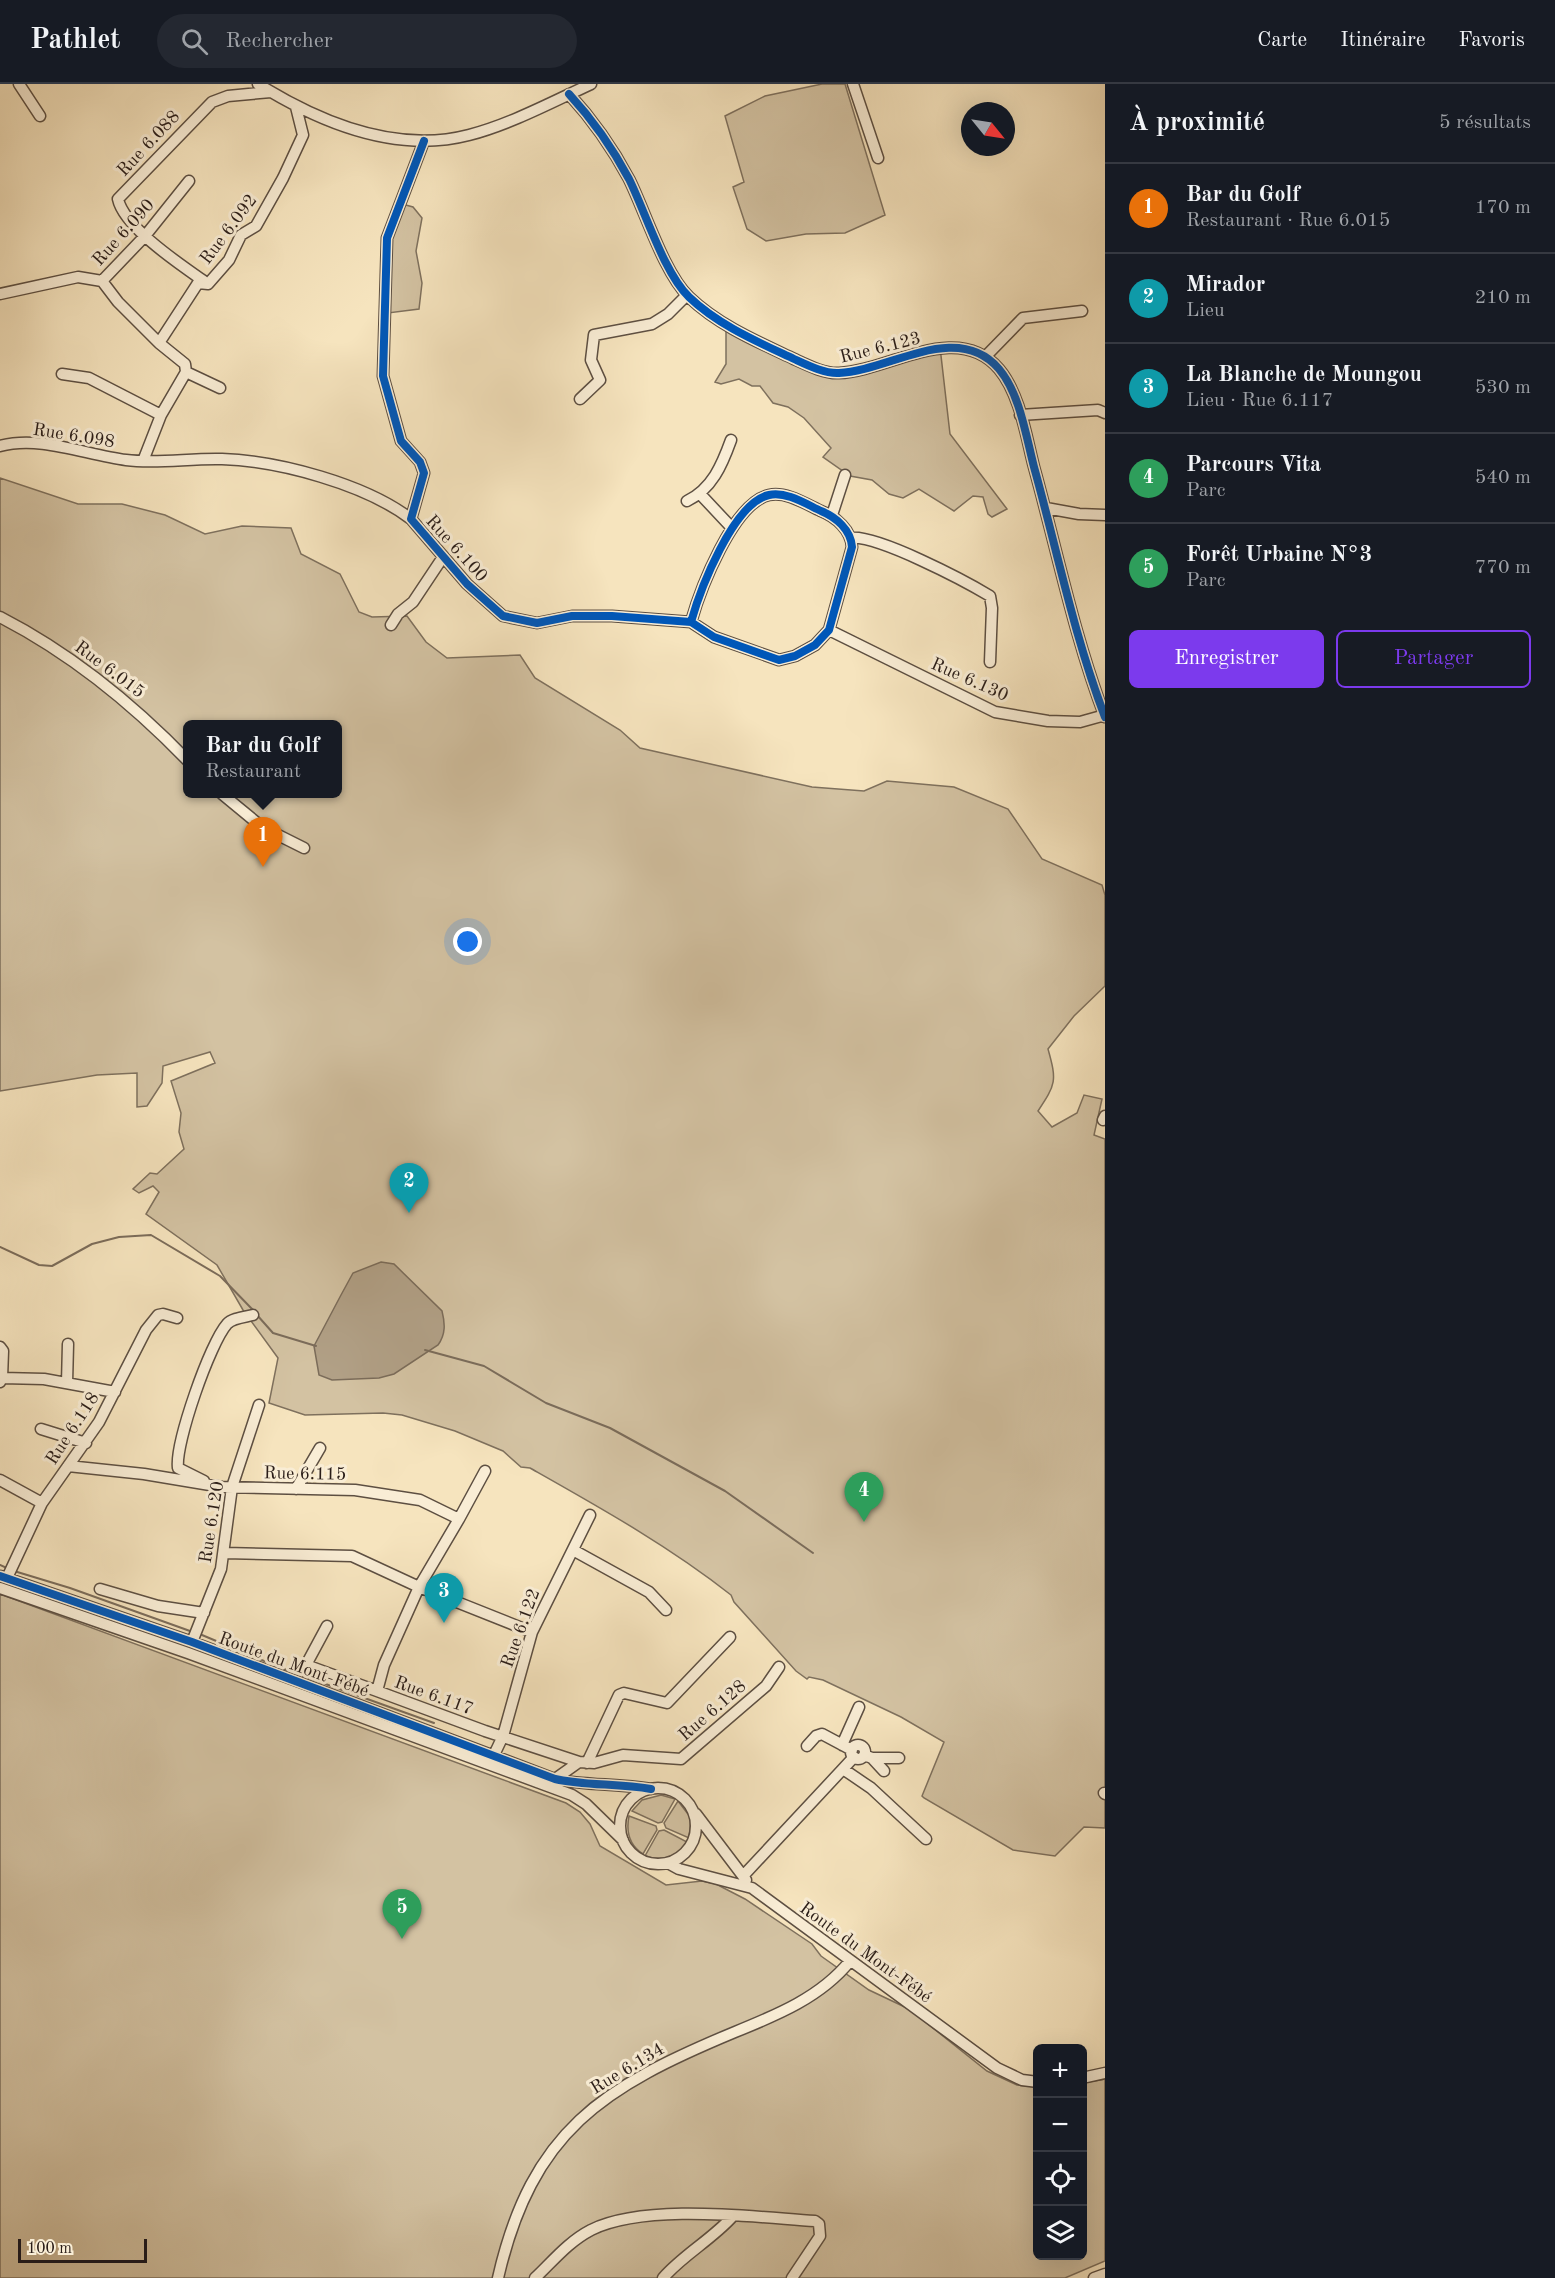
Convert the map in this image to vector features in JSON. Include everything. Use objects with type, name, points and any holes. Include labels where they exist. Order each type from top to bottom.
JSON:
[{"type":"street","points":[[20,84],[39,116]]},
{"type":"street","points":[[258,84],[296,107],[353,128],[387,137],[424,141],[480,132],[591,84]]},
{"type":"street","points":[[854,84],[878,158]]},
{"type":"street","name":"Rue 6.088","points":[[145,236],[121,207],[118,199],[212,102],[228,96],[271,93]]},
{"type":"street","name":"Rue 6.123","points":[[569,94],[585,111],[620,164],[672,272],[687,295],[742,334],[807,365],[836,374],[860,370],[940,347],[986,356]]},
{"type":"street","name":"Rue 6.092","points":[[159,343],[198,283],[208,284],[229,260],[241,235],[254,228],[287,170],[303,131],[296,107]]},
{"type":"street","name":"Rue 6.100","points":[[424,141],[387,238],[382,376],[401,441],[420,462],[424,473],[411,519],[443,557],[503,616],[537,623],[572,616],[612,616],[691,622]]},
{"type":"street","name":"Rue 6.090","points":[[0,294],[78,277],[102,281],[145,236],[189,181]]},
{"type":"street","points":[[145,236],[208,284]]},
{"type":"street","points":[[102,281],[118,302],[159,343],[186,364],[186,372],[161,415],[144,461]]},
{"type":"street","points":[[580,399],[600,380],[591,360],[594,335],[652,324],[668,314],[687,295]]},
{"type":"street","points":[[1082,311],[1023,318],[986,356],[1007,382],[1020,415],[1086,666],[1105,716]]},
{"type":"street","points":[[186,372],[220,388]]},
{"type":"street","points":[[62,374],[89,378],[161,415]]},
{"type":"street","points":[[1020,415],[1098,410],[1105,412]]},
{"type":"street","points":[[687,501],[701,495],[718,471],[731,440]]},
{"type":"street","name":"Rue 6.098","points":[[0,446],[30,443],[144,461],[220,459],[286,467],[318,475],[394,508],[411,519]]},
{"type":"street","points":[[832,515],[845,475]]},
{"type":"street","points":[[701,495],[732,528]]},
{"type":"street","points":[[769,495],[784,495],[832,515],[851,538],[852,547],[829,630],[815,645],[795,656],[779,660],[714,637],[691,622],[697,600],[732,528],[754,503],[769,495]]},
{"type":"street","points":[[1046,508],[1079,514],[1105,515]]},
{"type":"street","points":[[851,538],[872,540],[967,582],[990,596],[992,608],[990,662]]},
{"type":"street","points":[[391,625],[398,614],[413,602],[443,557]]},
{"type":"street","name":"Rue 6.015","points":[[0,617],[31,633],[95,676],[133,706],[183,756]]},
{"type":"street","name":"Rue 6.130","points":[[829,630],[995,712],[1069,722],[1080,722],[1105,716]]},
{"type":"street","points":[[227,798],[262,827],[304,848]]},
{"type":"street","name":"Rue 6.118","points":[[4,1577],[42,1503],[86,1443],[146,1330],[158,1315],[177,1318]]},
{"type":"street","points":[[210,1484],[177,1468],[182,1439],[214,1342],[228,1321],[253,1315]]},
{"type":"street","points":[[68,1344],[68,1383]]},
{"type":"street","points":[[0,1347],[3,1351],[1,1380],[44,1379],[115,1392]]},
{"type":"street","name":"Rue 6.120","points":[[192,1642],[225,1553],[231,1487],[259,1405]]},
{"type":"street","points":[[41,1429],[86,1443]]},
{"type":"street","points":[[296,1489],[320,1448]]},
{"type":"street","name":"Rue 6.115","points":[[68,1466],[231,1487],[355,1490],[420,1500],[459,1519]]},
{"type":"street","points":[[419,1587],[485,1472]]},
{"type":"street","points":[[0,1480],[42,1503]]},
{"type":"street","name":"Rue 6.122","points":[[493,1757],[503,1736],[532,1632],[590,1515]]},
{"type":"street","points":[[573,1550],[649,1592],[666,1610]]},
{"type":"street","points":[[225,1553],[352,1556],[419,1587],[532,1632]]},
{"type":"street","name":"Route du Mont-Fébé","points":[[4,1577],[192,1642],[555,1779],[577,1784],[622,1784],[651,1789]]},
{"type":"street","name":"Rue 6.117","points":[[419,1587],[384,1665],[377,1691],[583,1762]]},
{"type":"street","name":"Route du Mont-Fébé","points":[[0,1588],[188,1653],[572,1795],[585,1804],[623,1840]]},
{"type":"street","points":[[100,1589],[158,1606],[204,1613]]},
{"type":"street","points":[[327,1626],[306,1665],[377,1691]]},
{"type":"street","points":[[583,1762],[619,1695],[624,1693],[667,1703],[730,1638]]},
{"type":"street","name":"Rue 6.128","points":[[555,1779],[583,1762],[623,1755],[681,1759],[766,1686],[779,1667]]},
{"type":"street","points":[[743,1876],[857,1753],[859,1707]]},
{"type":"street","points":[[807,1746],[818,1735],[857,1753],[884,1772]]},
{"type":"street","points":[[857,1753],[900,1758]]},
{"type":"street","points":[[843,1769],[871,1788],[926,1839]]},
{"type":"street","points":[[692,1809],[696,1820],[693,1842],[683,1856],[668,1863],[650,1864],[641,1860],[630,1852],[623,1840],[621,1822],[624,1810],[631,1801],[651,1789],[670,1790],[680,1794],[692,1809],[752,1888]]},
{"type":"street","name":"Route du Mont-Fébé","points":[[668,1863],[679,1869],[752,1888],[998,2068],[1022,2080],[1033,2081]]},
{"type":"street","name":"Rue 6.134","points":[[498,2278],[510,2232],[525,2198],[557,2145],[582,2116],[647,2071],[762,2021],[810,1997],[831,1983],[850,1961]]},
{"type":"street","points":[[1087,2077],[1105,2073]]},
{"type":"street","points":[[535,2278],[570,2244],[606,2224],[668,2216],[815,2221],[819,2224],[820,2236],[792,2278]]},
{"type":"street","points":[[663,2278],[676,2264],[714,2236],[732,2217]]},
{"type":"street","points":[[1094,2278],[1105,2274]]},
{"type":"shaded area","points":[[822,84],[845,84],[885,215],[845,233],[806,234],[766,241],[747,229],[733,187],[744,182],[725,116],[765,96]]},
{"type":"shaded area","points":[[402,204],[413,207],[422,218],[416,251],[422,283],[419,309],[388,313],[390,236]]},
{"type":"shaded area","points":[[726,324],[836,374],[940,347],[950,434],[1007,509],[992,517],[988,514],[983,497],[973,496],[954,511],[919,489],[903,498],[889,494],[872,480],[850,476],[823,457],[831,448],[804,418],[788,407],[773,403],[760,386],[752,386],[739,379],[721,384],[715,382],[726,364]]},
{"type":"shaded area","points":[[0,478],[78,504],[122,504],[165,515],[205,534],[242,526],[291,528],[301,554],[340,574],[359,612],[372,617],[407,616],[426,642],[447,658],[520,655],[535,678],[620,730],[640,748],[812,787],[864,791],[887,781],[954,787],[1008,809],[1042,859],[1102,885],[1105,895],[1105,986],[1074,1016],[1048,1049],[1054,1076],[1051,1088],[1038,1111],[1052,1127],[1077,1113],[1084,1095],[1102,1099],[1094,1135],[1105,1139],[1105,1828],[1084,1827],[1055,1856],[1013,1850],[924,1798],[922,1796],[944,1742],[901,1717],[823,1680],[809,1677],[807,1679],[796,1671],[734,1602],[731,1595],[707,1577],[608,1512],[530,1468],[521,1467],[503,1451],[455,1431],[402,1415],[383,1413],[305,1415],[269,1403],[278,1358],[243,1310],[217,1265],[146,1214],[159,1192],[153,1186],[139,1193],[133,1189],[150,1173],[157,1174],[184,1149],[179,1132],[181,1113],[171,1081],[215,1063],[210,1052],[163,1066],[162,1083],[147,1106],[137,1107],[137,1073],[97,1075],[0,1091]]},
{"type":"shaded area","points":[[381,1262],[394,1264],[442,1311],[444,1328],[441,1341],[394,1374],[379,1378],[332,1380],[319,1375],[314,1346],[353,1273]]},
{"type":"shaded area","points":[[0,1594],[566,1803],[580,1812],[590,1824],[600,1846],[666,1885],[702,1881],[716,1884],[745,1899],[812,1944],[821,1956],[869,1990],[909,2009],[987,2071],[1017,2085],[1033,2087],[1033,2260],[1087,2260],[1087,2082],[1105,2079],[1105,2261],[1065,2278],[0,2278]]},
{"type":"shaded area","points":[[661,1795],[675,1799],[662,1822],[658,1823],[632,1811],[642,1800]]},
{"type":"shaded area","points":[[678,1801],[691,1818],[689,1838],[666,1828],[664,1823]]},
{"type":"shaded area","points":[[629,1816],[656,1826],[657,1830],[643,1854],[634,1846],[630,1837]]},
{"type":"shaded area","points":[[664,1830],[687,1842],[679,1852],[669,1857],[645,1856],[659,1831]]},
{"type":"waterway","points":[[0,1247],[39,1265],[52,1266],[92,1244],[119,1237],[151,1235],[220,1276],[253,1310]]},
{"type":"waterway","points":[[257,1315],[273,1333],[316,1346]]},
{"type":"waterway","points":[[425,1350],[484,1366],[546,1403],[610,1428],[725,1491],[813,1553]]},
{"type":"waterway","points":[[0,1565],[9,1569]]},
{"type":"waterway","points":[[14,1571],[70,1588],[190,1631]]},
{"type":"waterway","points":[[202,1635],[281,1668],[434,1723]]},
{"type":"cycle path","points":[[569,94],[594,124],[623,168],[671,273],[689,297],[725,324],[794,359],[828,372],[859,370],[943,348],[963,349],[982,355],[999,369],[1012,390],[1021,416],[1075,624],[1105,717]]},
{"type":"cycle path","points":[[424,141],[387,238],[383,376],[401,441],[420,462],[424,473],[411,519],[467,584],[503,616],[537,623],[572,616],[612,616],[691,622],[714,637],[779,660],[795,656],[815,645],[829,630],[852,547],[849,535],[832,517],[796,499],[776,494],[756,501],[731,530],[720,550],[710,570],[691,622]]},
{"type":"cycle path","points":[[0,1576],[192,1642],[555,1779],[651,1789]]},
{"type":"place","name":"Bar du Golf","points":[[263,867]]},
{"type":"place","name":"Mirador","points":[[409,1213]]},
{"type":"place","name":"Parcours Vita","points":[[864,1522]]},
{"type":"place","name":"La Blanche de Moungou","points":[[444,1623]]},
{"type":"place","name":"Forêt Urbaine N°3","points":[[402,1939]]}]
